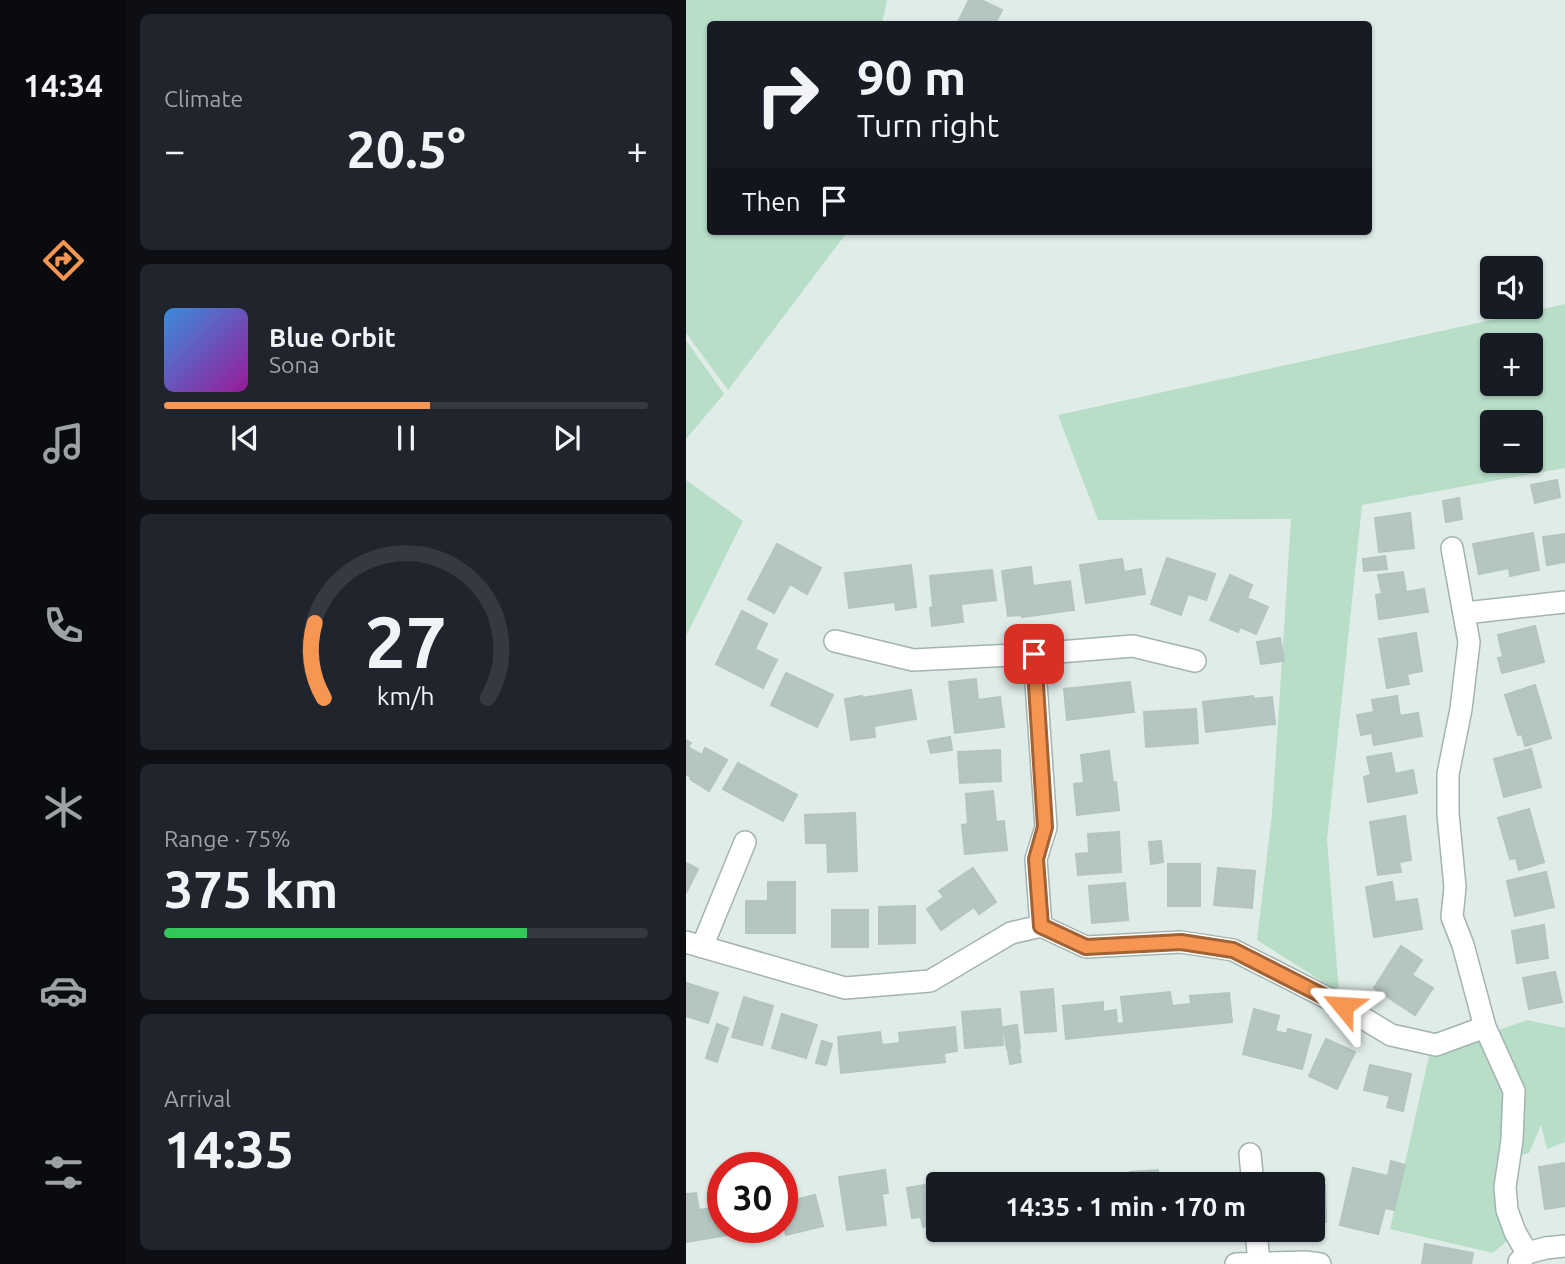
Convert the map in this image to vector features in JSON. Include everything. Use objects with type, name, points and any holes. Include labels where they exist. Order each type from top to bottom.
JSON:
[{"type":"street","points":[[1452,548],[1469,642],[1448,774],[1448,814],[1455,887],[1452,917],[1463,945],[1485,1027],[1514,1091],[1512,1140],[1505,1187],[1507,1210],[1522,1259],[1546,1248],[1565,1246]]},
{"type":"street","points":[[1465,613],[1565,602]]},
{"type":"street","points":[[835,642],[913,660],[1133,646],[1195,661]]},
{"type":"street","points":[[1034,654],[1045,827],[1036,859],[1041,926]]},
{"type":"street","points":[[745,842],[694,945],[845,988],[930,981],[1011,933],[1041,926],[1086,947],[1181,942],[1233,950],[1343,1006],[1391,1035],[1424,1043],[1436,1045],[1485,1027]]},
{"type":"street","points":[[1250,1154],[1251,1172]]},
{"type":"street","points":[[1257,1242],[1259,1263]]},
{"type":"street","points":[[1236,1264],[1320,1264]]},
{"type":"green space","points":[[686,0],[887,0],[883,21],[707,21],[707,235],[845,235],[728,390],[686,333]]},
{"type":"green space","points":[[1565,304],[1565,468],[1543,472],[1543,410],[1480,410],[1480,473],[1538,473],[1362,505],[1327,840],[1339,992],[1257,940],[1272,814],[1291,519],[1098,520],[1058,415],[1496,319],[1543,319],[1543,309]]},
{"type":"green space","points":[[686,340],[724,394],[686,439]]},
{"type":"green space","points":[[686,480],[743,521],[686,636]]},
{"type":"green space","points":[[1527,1020],[1565,1028],[1565,1142],[1547,1149],[1541,1125],[1529,1153],[1496,1162],[1494,1196],[1508,1240],[1493,1253],[1390,1229],[1429,1056]]},
{"type":"building","points":[[969,0],[981,0],[1002,10],[996,21],[958,21]]},
{"type":"building","points":[[1557,480],[1560,497],[1535,503],[1531,485]]},
{"type":"building","points":[[1459,498],[1462,519],[1446,522],[1443,501]]},
{"type":"building","points":[[1410,513],[1414,548],[1379,552],[1375,518]]},
{"type":"building","points":[[1533,533],[1539,570],[1510,576],[1509,568],[1479,574],[1473,544]]},
{"type":"building","points":[[1565,534],[1565,562],[1547,565],[1543,537]]},
{"type":"building","points":[[777,544],[821,568],[807,594],[790,584],[774,613],[748,599]]},
{"type":"building","points":[[1385,556],[1387,569],[1364,571],[1363,559]]},
{"type":"building","points":[[1167,558],[1215,574],[1206,600],[1188,594],[1181,615],[1151,604]]},
{"type":"building","points":[[1122,559],[1124,572],[1141,569],[1145,594],[1086,603],[1080,565]]},
{"type":"building","points":[[911,565],[916,607],[896,610],[895,602],[849,608],[845,573]]},
{"type":"building","points":[[1031,567],[1033,586],[1070,581],[1074,610],[1022,617],[1008,616],[1002,571]]},
{"type":"building","points":[[992,570],[996,600],[961,604],[963,622],[932,626],[930,576]]},
{"type":"building","points":[[1403,572],[1406,592],[1424,589],[1428,612],[1379,619],[1376,595],[1382,594],[1378,575]]},
{"type":"building","points":[[1230,575],[1252,585],[1247,598],[1268,607],[1256,634],[1240,627],[1238,632],[1210,620]]},
{"type":"building","points":[[742,611],[767,624],[755,649],[777,660],[763,688],[716,664]]},
{"type":"building","points":[[1535,626],[1544,662],[1502,673],[1498,658],[1503,657],[1498,635]]},
{"type":"building","points":[[1416,633],[1422,671],[1407,674],[1409,684],[1387,688],[1379,639]]},
{"type":"building","points":[[1280,638],[1284,661],[1261,664],[1257,642]]},
{"type":"building","points":[[786,673],[833,695],[817,727],[771,705]]},
{"type":"building","points":[[976,679],[978,700],[1000,697],[1004,727],[955,733],[949,682]]},
{"type":"building","points":[[1130,682],[1134,712],[1067,720],[1064,689]]},
{"type":"building","points":[[1535,685],[1551,738],[1525,746],[1522,734],[1518,735],[1505,695]]},
{"type":"building","points":[[911,690],[916,719],[874,726],[875,737],[851,740],[845,699]]},
{"type":"building","points":[[1253,696],[1254,699],[1272,697],[1275,724],[1206,732],[1203,702]]},
{"type":"building","points":[[1397,696],[1400,716],[1418,713],[1422,736],[1374,745],[1372,733],[1361,735],[1357,715],[1374,712],[1372,700]]},
{"type":"building","points":[[1196,709],[1198,743],[1146,747],[1144,712]]},
{"type":"building","points":[[950,737],[952,750],[931,753],[928,741]]},
{"type":"building","points":[[686,740],[691,743],[688,747],[702,755],[705,748],[727,760],[709,791],[686,774]]},
{"type":"building","points":[[1531,749],[1536,768],[1499,778],[1494,759]]},
{"type":"building","points":[[1000,750],[1001,781],[960,783],[958,752]]},
{"type":"building","points":[[1109,751],[1119,810],[1077,815],[1074,784],[1084,783],[1081,755]]},
{"type":"building","points":[[1391,753],[1395,774],[1413,770],[1417,793],[1368,802],[1364,777],[1371,775],[1367,757]]},
{"type":"building","points":[[738,763],[797,795],[783,821],[723,789]]},
{"type":"building","points":[[1536,768],[1541,787],[1504,797],[1499,778]]},
{"type":"building","points":[[993,791],[996,822],[1004,821],[1007,850],[965,854],[962,825],[968,824],[966,794]]},
{"type":"building","points":[[1529,809],[1544,862],[1519,870],[1516,858],[1510,859],[1498,818]]},
{"type":"building","points":[[855,813],[857,871],[828,872],[827,843],[806,843],[805,815]]},
{"type":"building","points":[[1405,816],[1411,860],[1399,862],[1401,872],[1378,875],[1370,822]]},
{"type":"building","points":[[1119,832],[1121,872],[1078,875],[1076,854],[1089,853],[1088,834]]},
{"type":"building","points":[[1161,841],[1163,862],[1151,864],[1149,842]]},
{"type":"building","points":[[686,863],[698,869],[686,893]]},
{"type":"building","points":[[1168,864],[1200,864],[1200,906],[1168,906]]},
{"type":"building","points":[[973,868],[996,902],[979,914],[974,907],[941,930],[927,909],[944,897],[939,891]]},
{"type":"building","points":[[1218,868],[1255,871],[1252,908],[1214,905]]},
{"type":"building","points":[[1546,872],[1554,907],[1515,916],[1507,881]]},
{"type":"building","points":[[768,882],[795,882],[795,933],[746,933],[746,901],[768,901]]},
{"type":"building","points":[[1392,882],[1395,902],[1417,899],[1422,929],[1374,937],[1366,887]]},
{"type":"building","points":[[1125,883],[1128,920],[1092,923],[1089,886]]},
{"type":"building","points":[[915,906],[915,943],[879,944],[879,907]]},
{"type":"building","points":[[832,910],[868,910],[868,947],[832,947]]},
{"type":"building","points":[[1544,925],[1548,958],[1517,963],[1512,931]]},
{"type":"building","points":[[1401,946],[1422,960],[1412,975],[1433,988],[1415,1015],[1374,988]]},
{"type":"building","points":[[1555,972],[1562,1002],[1529,1009],[1523,978]]},
{"type":"building","points":[[686,983],[718,993],[708,1023],[686,1016]]},
{"type":"building","points":[[1053,989],[1056,1031],[1025,1033],[1021,992]]},
{"type":"building","points":[[1170,992],[1172,1006],[1191,1004],[1190,996],[1229,993],[1232,1022],[1066,1039],[1063,1006],[1103,1002],[1103,1012],[1116,1010],[1117,1024],[1124,1023],[1121,997]]},
{"type":"building","points":[[744,997],[773,1006],[762,1045],[732,1037]]},
{"type":"building","points":[[1000,1009],[1003,1045],[965,1048],[962,1012]]},
{"type":"building","points":[[1254,1009],[1279,1016],[1275,1031],[1287,1034],[1288,1029],[1311,1035],[1302,1069],[1243,1054]]},
{"type":"building","points":[[782,1014],[817,1025],[806,1058],[772,1048]]},
{"type":"building","points":[[717,1024],[728,1028],[717,1062],[706,1058]]},
{"type":"building","points":[[1017,1025],[1020,1048],[1007,1049],[1003,1027]]},
{"type":"building","points":[[955,1027],[957,1051],[944,1053],[945,1062],[841,1073],[838,1037],[880,1032],[882,1045],[900,1043],[899,1033]]},
{"type":"building","points":[[1326,1039],[1355,1052],[1337,1089],[1309,1076]]},
{"type":"building","points":[[822,1041],[832,1044],[826,1065],[816,1063]]},
{"type":"building","points":[[1019,1049],[1021,1062],[1010,1064],[1008,1051]]},
{"type":"building","points":[[1370,1065],[1411,1074],[1403,1111],[1387,1107],[1390,1096],[1364,1090]]},
{"type":"building","points":[[1391,1161],[1405,1165],[1394,1210],[1385,1208],[1378,1234],[1340,1225],[1353,1168],[1388,1176]]},
{"type":"building","points":[[1565,1163],[1565,1185],[1542,1188],[1539,1167]]},
{"type":"building","points":[[885,1170],[888,1193],[882,1194],[886,1225],[847,1230],[839,1177]]},
{"type":"building","points":[[926,1185],[926,1227],[923,1227],[921,1217],[912,1218],[907,1188]]},
{"type":"building","points":[[1565,1185],[1565,1206],[1545,1209],[1542,1188]]},
{"type":"building","points":[[696,1193],[699,1210],[707,1209],[707,1238],[686,1242],[686,1194]]},
{"type":"building","points":[[815,1195],[823,1226],[798,1232],[798,1199]]},
{"type":"building","points":[[1425,1244],[1473,1253],[1471,1264],[1422,1264]]},
{"type":"route","points":[[1034,654],[1045,827],[1036,859],[1041,926],[1086,947],[1181,942],[1233,950],[1343,1006]]}]
